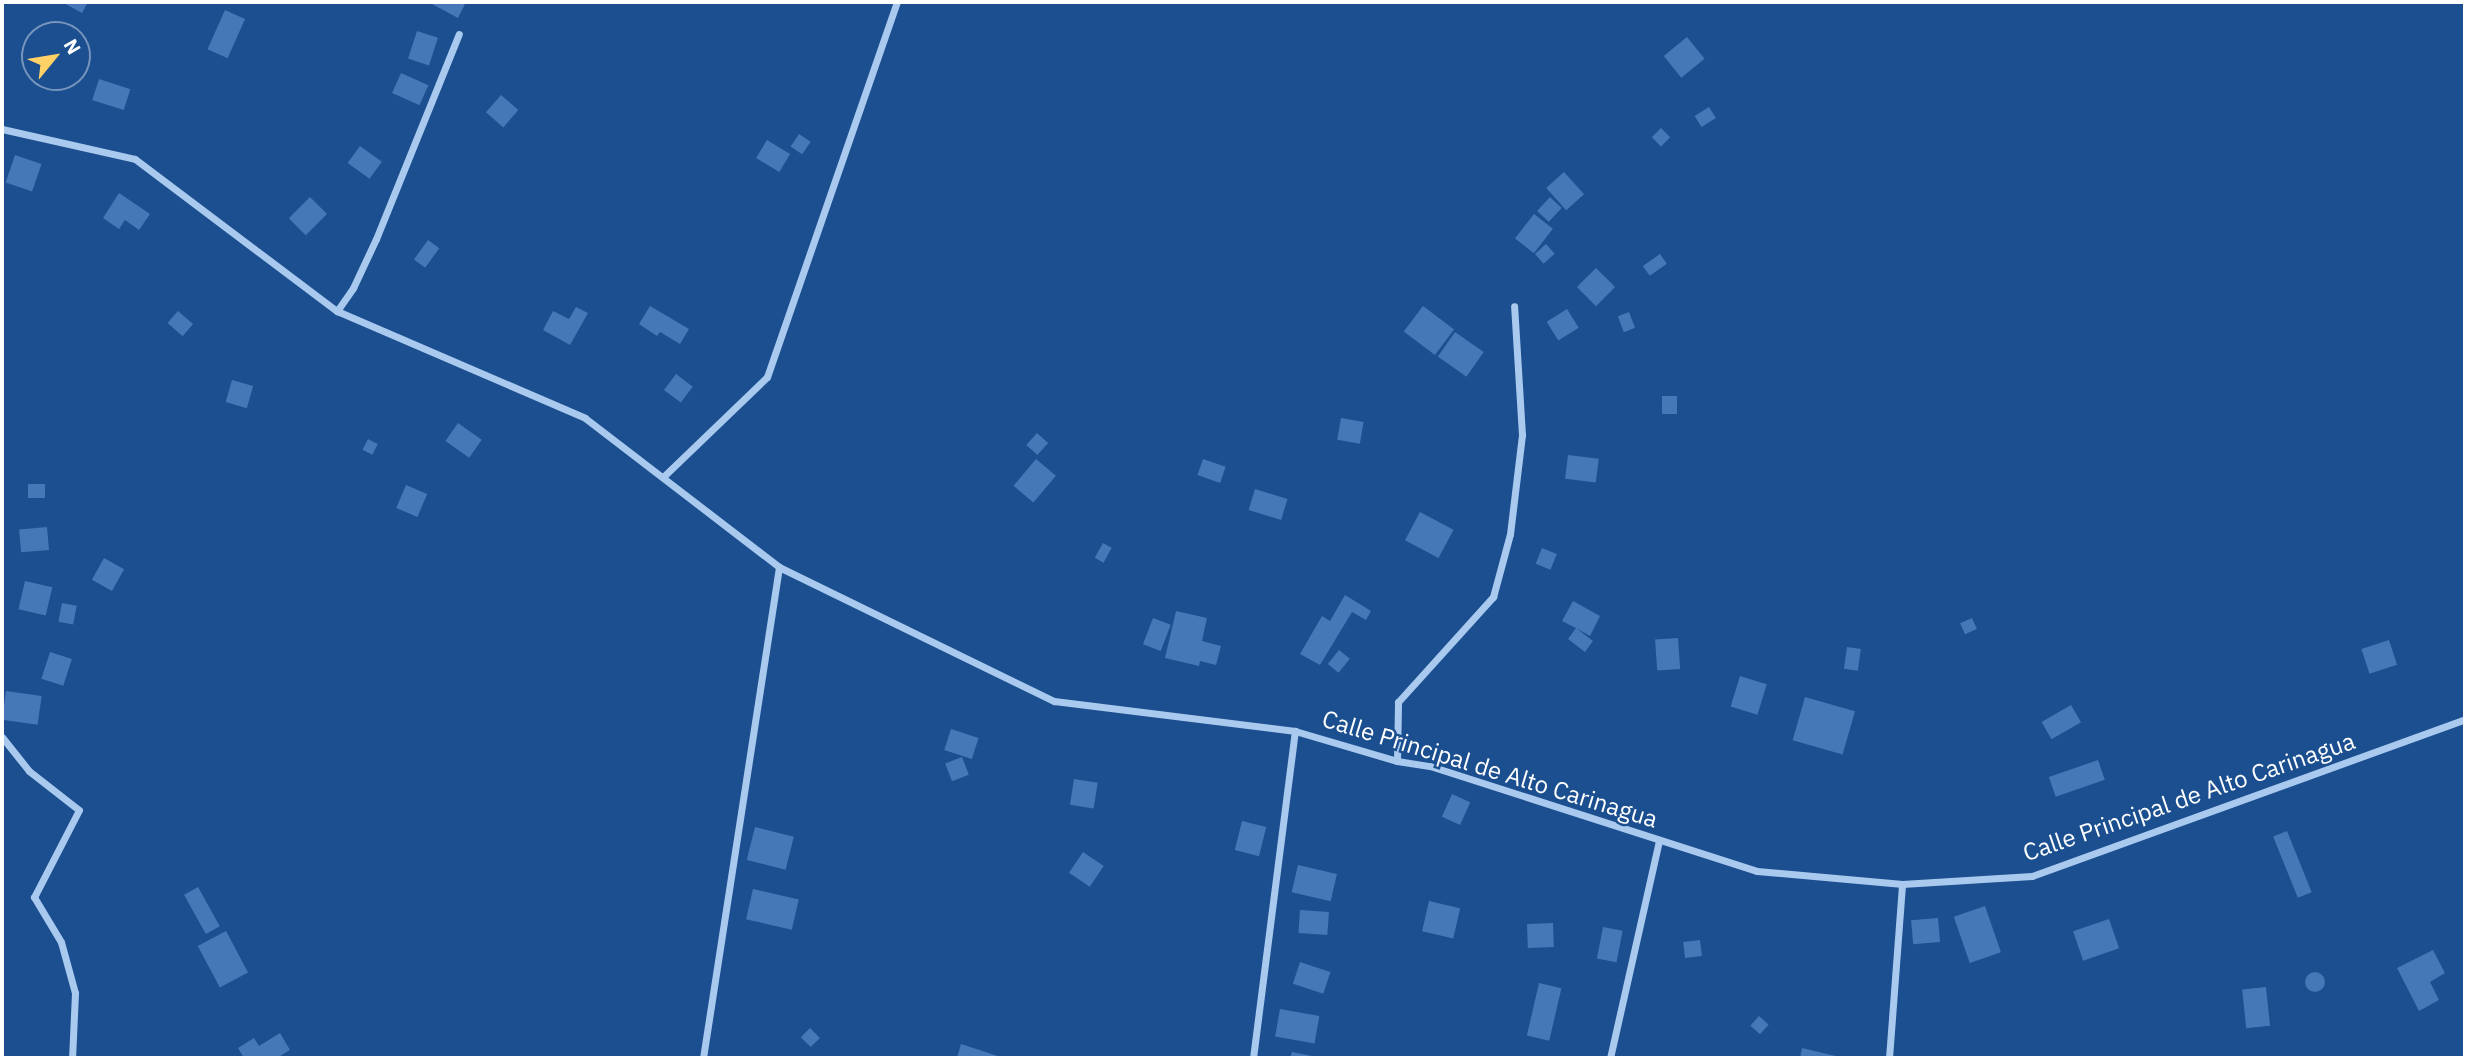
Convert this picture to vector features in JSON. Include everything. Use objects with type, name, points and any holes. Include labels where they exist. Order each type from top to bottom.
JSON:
[{"type":"street","points":[[663,477],[767,377],[897,2]]},
{"type":"street","points":[[337,311],[353,288],[376,239],[460,34]]},
{"type":"street","name":"Calle Principal de Alto Carinagua","points":[[2,129],[135,159],[337,311],[585,418],[779,567],[1054,701],[1295,731],[1397,761],[1430,766],[1757,871],[1902,884],[2032,876],[2465,719]]},
{"type":"street","points":[[1397,761],[1398,702],[1493,597],[1510,534],[1522,435],[1514,306]]},
{"type":"street","points":[[703,1058],[779,567]]},
{"type":"street","points":[[1253,1058],[1295,731]]},
{"type":"street","points":[[2,737],[29,771],[79,810],[34,897],[61,942],[75,993],[72,1058]]},
{"type":"street","points":[[1610,1058],[1659,841]]},
{"type":"street","points":[[1889,1058],[1902,884]]},
{"type":"building","points":[[62,2],[88,2],[82,13]]},
{"type":"building","points":[[466,2],[458,18],[432,4]]},
{"type":"building","points":[[225,10],[245,19],[228,58],[208,49]]},
{"type":"building","points":[[417,31],[438,38],[429,65],[408,59]]},
{"type":"building","points":[[1687,37],[1705,59],[1681,78],[1664,56]]},
{"type":"building","points":[[401,73],[428,85],[419,105],[392,93]]},
{"type":"building","points":[[99,79],[130,89],[124,110],[92,100]]},
{"type":"building","points":[[501,95],[518,110],[503,127],[486,112]]},
{"type":"building","points":[[1709,107],[1716,118],[1701,127],[1695,116]]},
{"type":"building","points":[[1661,128],[1670,137],[1661,146],[1652,137]]},
{"type":"building","points":[[799,134],[811,142],[802,154],[791,146]]},
{"type":"building","points":[[767,140],[790,154],[779,172],[756,158]]},
{"type":"building","points":[[360,146],[382,162],[369,179],[348,163]]},
{"type":"building","points":[[15,155],[41,164],[32,192],[6,182]]},
{"type":"building","points":[[1564,172],[1584,194],[1566,210],[1546,188]]},
{"type":"building","points":[[119,193],[150,214],[139,230],[125,220],[119,229],[103,218]]},
{"type":"building","points":[[310,197],[327,214],[306,235],[289,218]]},
{"type":"building","points":[[1550,197],[1562,208],[1549,222],[1537,211]]},
{"type":"building","points":[[1534,214],[1553,229],[1534,253],[1515,238]]},
{"type":"building","points":[[428,240],[439,248],[425,268],[414,259]]},
{"type":"building","points":[[1546,244],[1555,254],[1544,264],[1535,254]]},
{"type":"building","points":[[1660,254],[1667,264],[1650,276],[1643,266]]},
{"type":"building","points":[[1596,268],[1615,287],[1596,306],[1577,287]]},
{"type":"building","points":[[650,306],[689,329],[680,344],[660,332],[657,336],[639,324]]},
{"type":"building","points":[[1423,306],[1454,329],[1435,355],[1404,332]]},
{"type":"building","points":[[576,307],[588,313],[570,345],[543,330],[553,311],[569,319]]},
{"type":"building","points":[[1567,309],[1579,328],[1558,340],[1547,322]]},
{"type":"building","points":[[178,311],[193,324],[183,336],[168,323]]},
{"type":"building","points":[[1629,312],[1635,328],[1624,332],[1618,316]]},
{"type":"building","points":[[1455,332],[1484,352],[1466,377],[1438,357]]},
{"type":"building","points":[[676,374],[693,387],[681,403],[664,390]]},
{"type":"building","points":[[232,380],[253,386],[247,408],[226,402]]},
{"type":"building","points":[[1662,396],[1677,396],[1677,414],[1662,414]]},
{"type":"building","points":[[1341,418],[1364,422],[1360,444],[1337,440]]},
{"type":"building","points":[[458,423],[482,440],[469,458],[445,441]]},
{"type":"building","points":[[1037,433],[1048,443],[1037,455],[1026,445]]},
{"type":"building","points":[[368,439],[378,444],[372,455],[363,450]]},
{"type":"building","points":[[1568,455],[1599,459],[1596,483],[1565,479]]},
{"type":"building","points":[[1036,459],[1056,476],[1033,503],[1014,486]]},
{"type":"building","points":[[1203,459],[1226,467],[1220,483],[1197,475]]},
{"type":"building","points":[[28,484],[45,484],[45,498],[28,498]]},
{"type":"building","points":[[406,485],[427,494],[417,517],[396,508]]},
{"type":"building","points":[[1255,489],[1288,499],[1281,520],[1249,510]]},
{"type":"building","points":[[1420,512],[1454,530],[1439,558],[1405,540]]},
{"type":"building","points":[[47,527],[49,550],[21,552],[19,529]]},
{"type":"building","points":[[1103,543],[1112,548],[1104,563],[1095,558]]},
{"type":"building","points":[[1542,548],[1557,554],[1550,570],[1536,564]]},
{"type":"building","points":[[104,558],[124,569],[112,591],[92,580]]},
{"type":"building","points":[[25,581],[52,587],[46,616],[18,609]]},
{"type":"building","points":[[1345,595],[1371,611],[1366,620],[1352,612],[1320,665],[1300,654],[1322,616],[1330,621]]},
{"type":"building","points":[[1573,601],[1600,616],[1590,636],[1562,621]]},
{"type":"building","points":[[62,603],[77,606],[73,625],[58,622]]},
{"type":"building","points":[[1176,611],[1207,618],[1202,641],[1221,646],[1216,665],[1200,661],[1199,666],[1165,658]]},
{"type":"building","points":[[1153,618],[1171,625],[1161,651],[1143,644]]},
{"type":"building","points":[[1972,618],[1977,629],[1965,634],[1960,623]]},
{"type":"building","points":[[1576,628],[1593,641],[1585,652],[1568,639]]},
{"type":"building","points":[[1678,638],[1680,669],[1657,671],[1655,640]]},
{"type":"building","points":[[2389,640],[2397,665],[2369,674],[2361,649]]},
{"type":"building","points":[[1847,647],[1861,649],[1858,671],[1844,669]]},
{"type":"building","points":[[1339,650],[1350,659],[1339,673],[1328,664]]},
{"type":"building","points":[[50,652],[72,659],[63,686],[41,679]]},
{"type":"building","points":[[1740,676],[1767,684],[1757,715],[1731,707]]},
{"type":"building","points":[[6,691],[42,696],[38,725],[2,720]]},
{"type":"building","points":[[1805,697],[1855,711],[1843,755],[1793,740]]},
{"type":"building","points":[[2071,705],[2081,722],[2052,739],[2042,722]]},
{"type":"building","points":[[951,729],[979,738],[972,759],[944,750]]},
{"type":"building","points":[[962,757],[969,775],[952,781],[945,763]]},
{"type":"building","points":[[2098,760],[2105,780],[2056,797],[2049,777]]},
{"type":"building","points":[[1074,779],[1098,783],[1094,808],[1070,805]]},
{"type":"building","points":[[1452,794],[1470,802],[1460,825],[1442,817]]},
{"type":"building","points":[[1242,821],[1266,827],[1259,856],[1235,850]]},
{"type":"building","points":[[755,827],[794,837],[786,870],[747,860]]},
{"type":"building","points":[[2287,831],[2312,892],[2298,898],[2273,837]]},
{"type":"building","points":[[1083,852],[1104,866],[1090,887],[1069,873]]},
{"type":"building","points":[[1298,865],[1337,874],[1331,901],[1292,892]]},
{"type":"building","points":[[198,887],[220,926],[206,934],[184,895]]},
{"type":"building","points":[[753,889],[799,900],[792,930],[746,919]]},
{"type":"building","points":[[1429,901],[1460,908],[1453,938],[1422,931]]},
{"type":"building","points":[[1985,906],[2001,952],[1970,963],[1954,917]]},
{"type":"building","points":[[1300,910],[1329,912],[1327,935],[1298,933]]},
{"type":"building","points":[[1938,918],[1940,942],[1913,944],[1911,920]]},
{"type":"building","points":[[2109,919],[2119,948],[2083,961],[2073,931]]},
{"type":"building","points":[[1553,923],[1554,947],[1528,948],[1527,924]]},
{"type":"building","points":[[1603,927],[1623,931],[1617,962],[1597,958]]},
{"type":"building","points":[[226,931],[248,972],[220,988],[198,946]]},
{"type":"building","points":[[1700,940],[1702,956],[1685,958],[1683,942]]},
{"type":"building","points":[[2433,950],[2445,973],[2430,982],[2439,1000],[2419,1011],[2397,968]]},
{"type":"building","points":[[1300,962],[1330,972],[1323,994],[1293,984]]},
{"type":"building","points":[[2315,972],[2322,975],[2325,982],[2322,989],[2315,992],[2308,989],[2305,982],[2308,975]]},
{"type":"building","points":[[1539,983],[1561,988],[1549,1041],[1527,1036]]},
{"type":"building","points":[[2266,987],[2270,1026],[2246,1028],[2242,990]]},
{"type":"building","points":[[1280,1009],[1319,1016],[1315,1044],[1275,1037]]},
{"type":"building","points":[[1759,1016],[1769,1025],[1760,1034],[1750,1026]]},
{"type":"building","points":[[810,1028],[820,1038],[811,1047],[801,1037]]},
{"type":"building","points":[[280,1033],[290,1050],[277,1058],[244,1058],[238,1048],[254,1038],[259,1046]]},
{"type":"building","points":[[961,1044],[1004,1058],[957,1058]]},
{"type":"building","points":[[1802,1048],[1840,1057],[1840,1058],[1800,1058]]},
{"type":"building","points":[[1292,1052],[1317,1057],[1317,1058],[1290,1058]]}]
